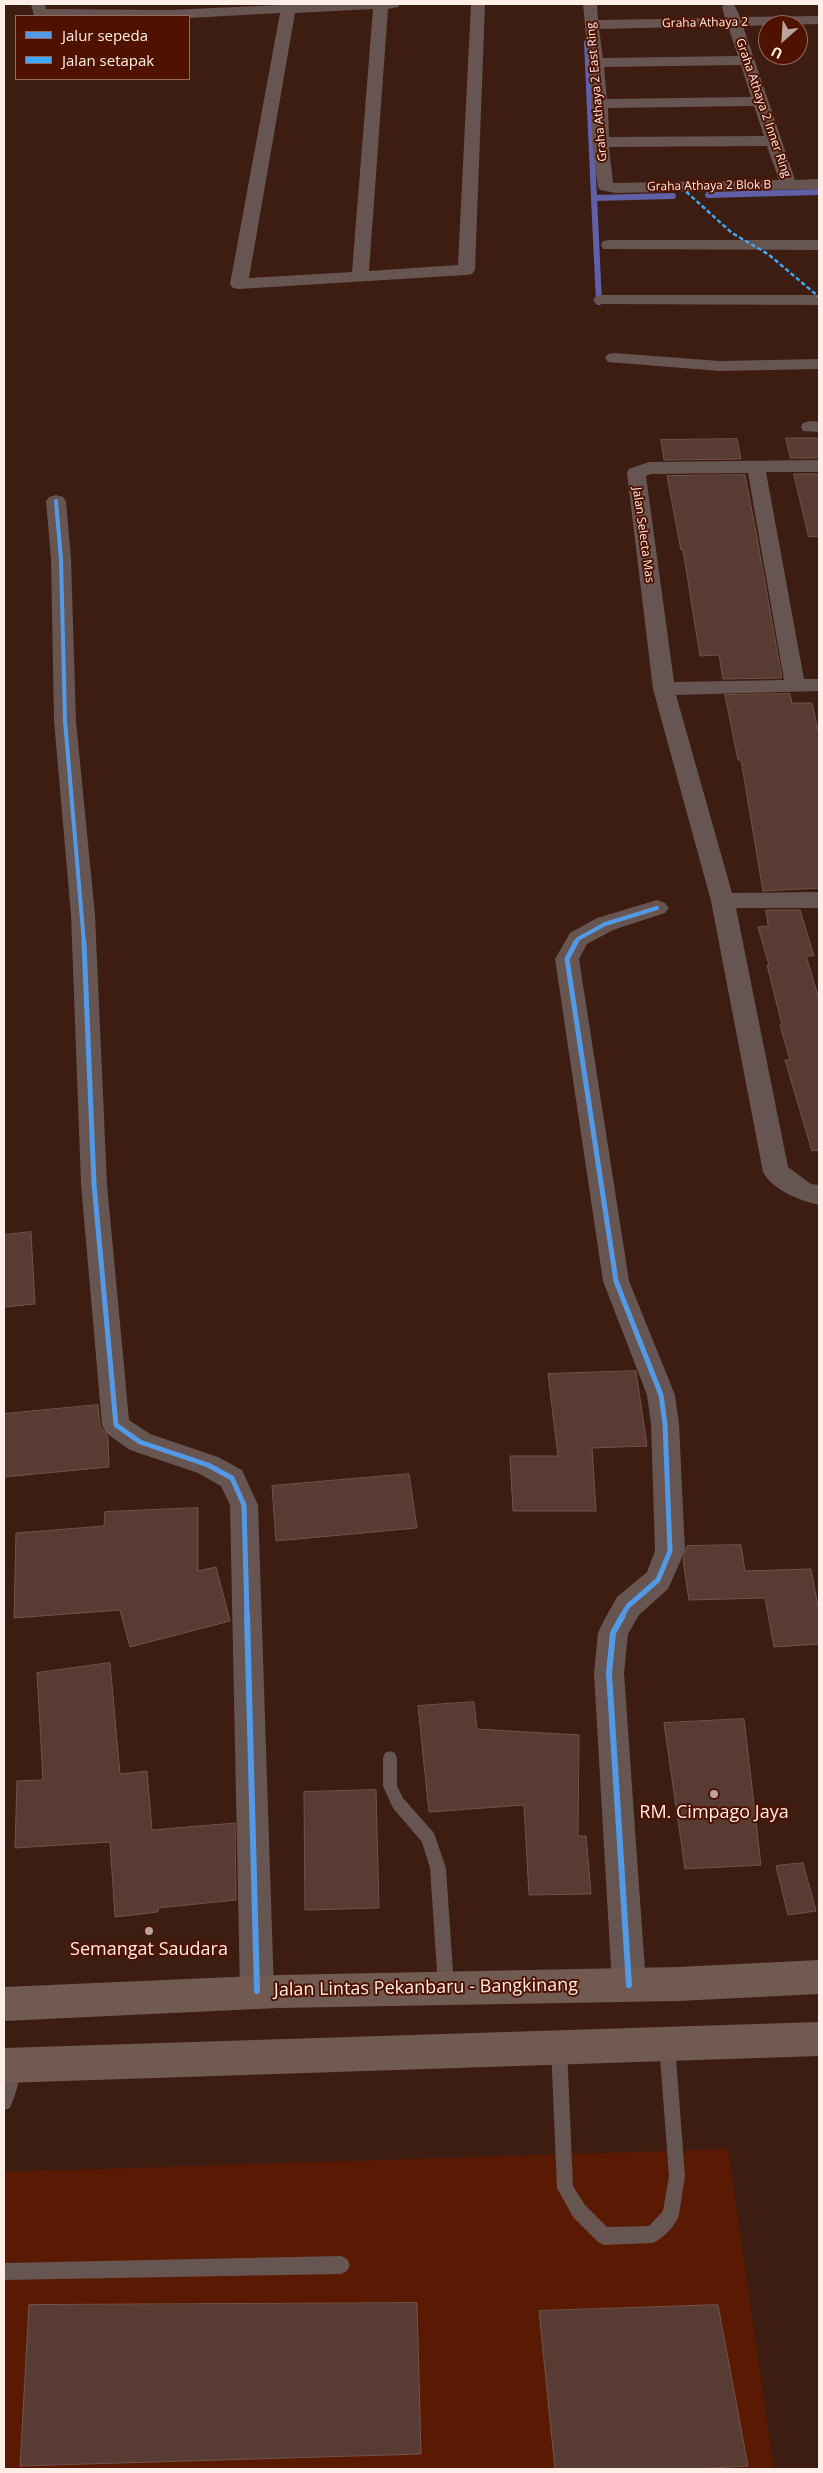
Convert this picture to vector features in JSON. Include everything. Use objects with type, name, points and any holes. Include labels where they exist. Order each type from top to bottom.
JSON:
[{"type":"highway","name":"Jalan Lintas Pekanbaru - Bangkinang","points":[[4,2004],[256,1991],[630,1985],[819,1978]]},
{"type":"highway","points":[[8,2065],[819,2039]]},
{"type":"street","points":[[38,4],[39,13],[170,14],[393,4]]},
{"type":"street","points":[[360,277],[380,4]]},
{"type":"street","points":[[288,8],[238,284],[466,270],[478,4]]},
{"type":"street","name":"Graha Athaya 2 East Ring","points":[[590,4],[597,63],[600,142],[604,180]]},
{"type":"street","name":"Graha Athaya 2 Inner Ring","points":[[728,4],[759,102],[788,184]]},
{"type":"street","name":"Graha Athaya 2","points":[[591,25],[819,20],[813,4]]},
{"type":"street","points":[[597,63],[746,60]]},
{"type":"street","points":[[600,104],[759,102]]},
{"type":"street","points":[[600,142],[773,142]]},
{"type":"street","name":"Graha Athaya 2 Blok B","points":[[604,180],[606,187],[610,188],[819,184]]},
{"type":"street","points":[[609,244],[819,245]]},
{"type":"street","points":[[602,300],[819,300]]},
{"type":"street","points":[[614,358],[720,366],[819,364]]},
{"type":"street","points":[[664,689],[812,690],[756,466]]},
{"type":"street","name":"Jalan Selecta Mas","points":[[819,466],[649,468],[636,473],[664,689],[723,901],[776,1172],[804,1192],[819,1195]]},
{"type":"street","points":[[56,501],[61,568],[65,720],[83,915],[94,1184],[116,1425],[140,1442],[208,1465],[232,1478],[244,1505],[256,1991]]},
{"type":"street","points":[[723,901],[819,900]]},
{"type":"street","points":[[630,1985],[609,1673],[613,1633],[628,1606],[658,1580],[670,1551],[666,1433],[660,1395],[616,1281],[576,1007],[567,959],[578,939],[605,924],[657,908]]},
{"type":"lane","points":[[390,1758],[390,1786],[398,1803],[429,1838],[438,1868],[446,1987]]},
{"type":"lane","points":[[559,2048],[565,2188],[579,2212],[604,2236],[653,2234],[671,2215],[677,2176],[667,2044]]},
{"type":"lane","points":[[4,2102],[8,2065]]},
{"type":"lane","points":[[4,2272],[341,2265]]},
{"type":"shaded area","points":[[728,2149],[774,2469],[4,2469],[4,2172]]},
{"type":"building","points":[[786,438],[819,438],[819,458],[791,458]]},
{"type":"building","points":[[737,439],[741,459],[664,460],[661,440]]},
{"type":"building","points":[[794,474],[819,474],[819,536],[809,537]]},
{"type":"building","points":[[745,475],[782,678],[723,679],[719,655],[700,656],[683,550],[681,550],[667,476]]},
{"type":"building","points":[[790,694],[792,703],[812,703],[819,735],[819,888],[763,891],[741,760],[738,760],[725,695]]},
{"type":"building","points":[[766,910],[800,910],[814,956],[806,956],[819,999],[819,1150],[812,1151],[785,1060],[790,1060],[780,1025],[782,1025],[767,965],[769,965],[758,927],[768,926]]},
{"type":"building","points":[[31,1232],[35,1304],[4,1307],[4,1235]]},
{"type":"building","points":[[636,1371],[647,1446],[592,1448],[596,1511],[513,1511],[510,1456],[558,1456],[548,1374]]},
{"type":"building","points":[[98,1405],[100,1426],[108,1437],[109,1467],[4,1477],[4,1414]]},
{"type":"building","points":[[409,1474],[417,1528],[276,1541],[272,1486]]},
{"type":"building","points":[[198,1508],[198,1571],[216,1567],[230,1621],[130,1647],[120,1610],[14,1618],[16,1533],[104,1526],[105,1512]]},
{"type":"building","points":[[741,1545],[745,1571],[811,1569],[819,1612],[819,1644],[774,1647],[765,1598],[689,1600],[683,1560],[687,1546]]},
{"type":"building","points":[[110,1663],[120,1774],[147,1771],[152,1830],[235,1823],[236,1900],[158,1908],[158,1912],[115,1917],[110,1842],[15,1848],[17,1781],[43,1780],[37,1673]]},
{"type":"building","points":[[474,1702],[477,1729],[579,1735],[578,1836],[586,1836],[591,1894],[529,1895],[524,1805],[429,1812],[418,1706]]},
{"type":"building","name":"RM. Cimpago Jaya","points":[[744,1719],[761,1865],[685,1869],[664,1723]]},
{"type":"building","points":[[376,1790],[379,1908],[305,1910],[304,1792]]},
{"type":"building","points":[[803,1863],[816,1911],[788,1915],[776,1866]]},
{"type":"building","points":[[417,2303],[421,2454],[20,2466],[29,2305]]},
{"type":"building","points":[[718,2305],[748,2466],[692,2469],[555,2469],[539,2311]]},
{"type":"waterway","points":[[587,43],[594,198]]},
{"type":"waterway","points":[[708,195],[819,192]]},
{"type":"waterway","points":[[594,198],[673,196]]},
{"type":"waterway","points":[[594,198],[599,302]]},
{"type":"marked path","points":[[681,187],[732,233],[768,254],[819,297]]},
{"type":"cycle path","points":[[56,501],[61,559],[65,721],[83,915],[94,1184],[116,1425],[140,1442],[208,1465],[232,1478],[244,1505],[257,1991]]},
{"type":"cycle path","points":[[629,1985],[609,1673],[613,1633],[628,1606],[658,1580],[670,1551],[670,1512],[665,1424],[661,1395],[616,1281],[576,1007],[567,959],[578,939],[605,924],[657,908]]},
{"type":"place","name":"RM. Cimpago Jaya","points":[[714,1794]]},
{"type":"place","name":"Semangat Saudara","points":[[149,1931]]}]
